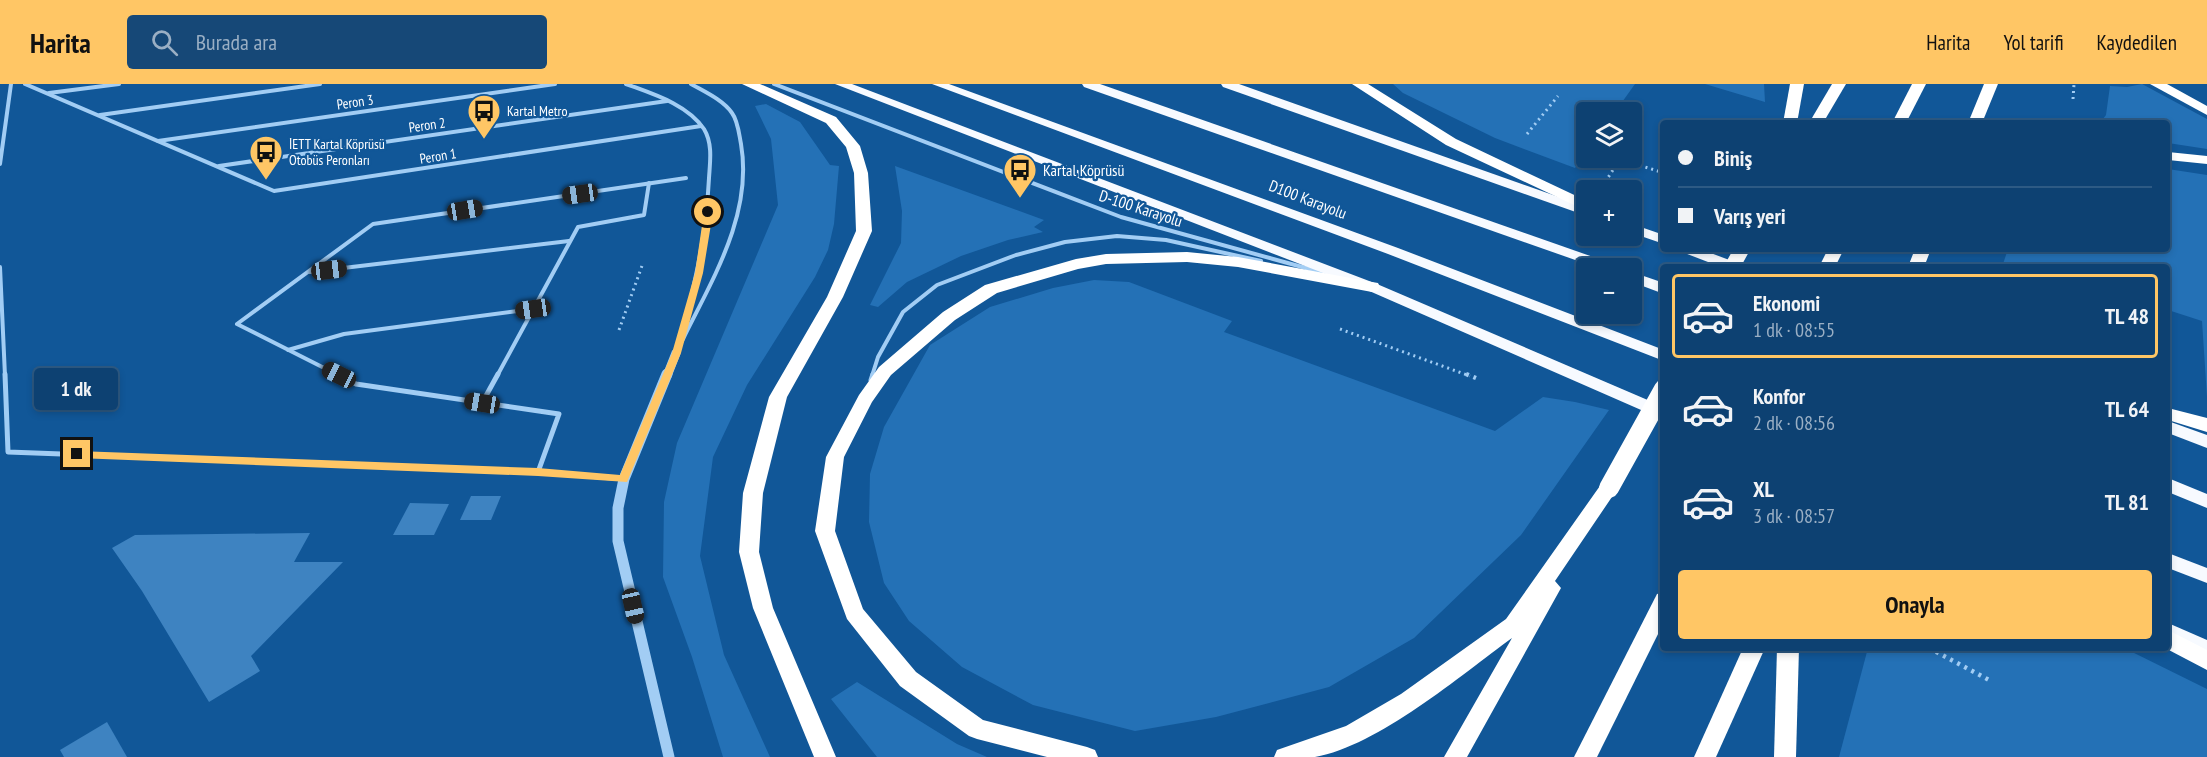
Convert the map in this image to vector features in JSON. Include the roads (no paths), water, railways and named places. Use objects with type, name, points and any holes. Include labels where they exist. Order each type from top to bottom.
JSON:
[{"type":"highway","points":[[749,84],[831,120],[852,146],[861,173],[864,231],[836,297],[778,397],[753,492],[749,552],[763,608],[825,757]]},
{"type":"highway","points":[[841,84],[1372,287],[1660,412]]},
{"type":"highway","name":"D100 Karayolu","points":[[938,84],[1237,194],[1660,354]]},
{"type":"highway","name":"D100 Karayolu","points":[[1088,84],[1583,258]]},
{"type":"highway","points":[[1227,84],[1576,208]]},
{"type":"highway","points":[[1359,84],[1451,142],[1576,202]]},
{"type":"highway","points":[[1791,120],[1797,84]]},
{"type":"highway","points":[[1818,120],[1839,84]]},
{"type":"highway","points":[[1901,120],[1919,84]]},
{"type":"highway","points":[[1977,120],[1992,84]]},
{"type":"highway","points":[[2157,84],[2207,111]]},
{"type":"highway","points":[[2170,156],[2207,160]]},
{"type":"highway","points":[[1642,232],[1660,239]]},
{"type":"highway","points":[[1695,252],[1726,264]]},
{"type":"highway","points":[[1087,757],[977,729],[908,679],[854,613],[825,531],[835,457],[865,399],[885,370],[949,316],[991,289],[1076,264],[1106,259],[1187,258],[1238,262],[1372,287]]},
{"type":"highway","points":[[1642,280],[1660,287]]},
{"type":"highway","points":[[1455,757],[1660,397]]},
{"type":"highway","points":[[2170,415],[2207,425]]},
{"type":"highway","points":[[2170,428],[2207,442]]},
{"type":"highway","points":[[2170,486],[2207,501]]},
{"type":"highway","points":[[1285,757],[1353,734],[1409,701],[1513,625],[1608,488]]},
{"type":"highway","points":[[2170,561],[2207,576]]},
{"type":"highway","points":[[1585,757],[1660,608]]},
{"type":"highway","points":[[2170,632],[2207,649]]},
{"type":"highway","points":[[2170,640],[2207,661]]},
{"type":"highway","points":[[1706,757],[1753,651]]},
{"type":"highway","points":[[1785,757],[1788,651]]},
{"type":"street","points":[[669,757],[618,541],[618,508],[624,479],[676,353]]},
{"type":"lane","points":[[0,164],[11,84]]},
{"type":"lane","points":[[25,84],[217,167]]},
{"type":"lane","points":[[47,93],[119,84]]},
{"type":"lane","points":[[97,115],[320,84]]},
{"type":"lane","name":"Peron 3","points":[[158,141],[555,84]]},
{"type":"lane","points":[[626,84],[667,101],[701,126],[710,142],[708,212],[699,273],[676,353]]},
{"type":"lane","points":[[676,353],[724,252],[741,193],[743,170],[744,151],[733,114],[714,97],[691,84]]},
{"type":"lane","name":"D-100 Karayolu","points":[[774,84],[1121,217],[1372,287]]},
{"type":"lane","name":"Peron 2","points":[[217,167],[667,101]]},
{"type":"lane","name":"Peron 1","points":[[217,167],[274,191],[701,126]]},
{"type":"lane","points":[[538,472],[559,414],[356,384],[237,324],[373,224],[686,178]]},
{"type":"lane","points":[[482,403],[578,227],[644,215],[649,183]]},
{"type":"lane","points":[[865,399],[878,357],[903,312],[920,298],[937,285],[973,270],[1016,255],[1065,242],[1117,236],[1166,240],[1372,287]]},
{"type":"lane","points":[[307,273],[570,241]]},
{"type":"lane","points":[[0,267],[8,452],[538,472],[624,479]]},
{"type":"lane","points":[[288,350],[344,334],[533,309]]},
{"type":"place","name":"Kartal Metro","points":[[484,140]]},
{"type":"place","name":"İETT Kartal Köprüsü Otobüs Peronları","points":[[266,181]]},
{"type":"place","name":"Kartal Köprüsü","points":[[1020,199]]}]
